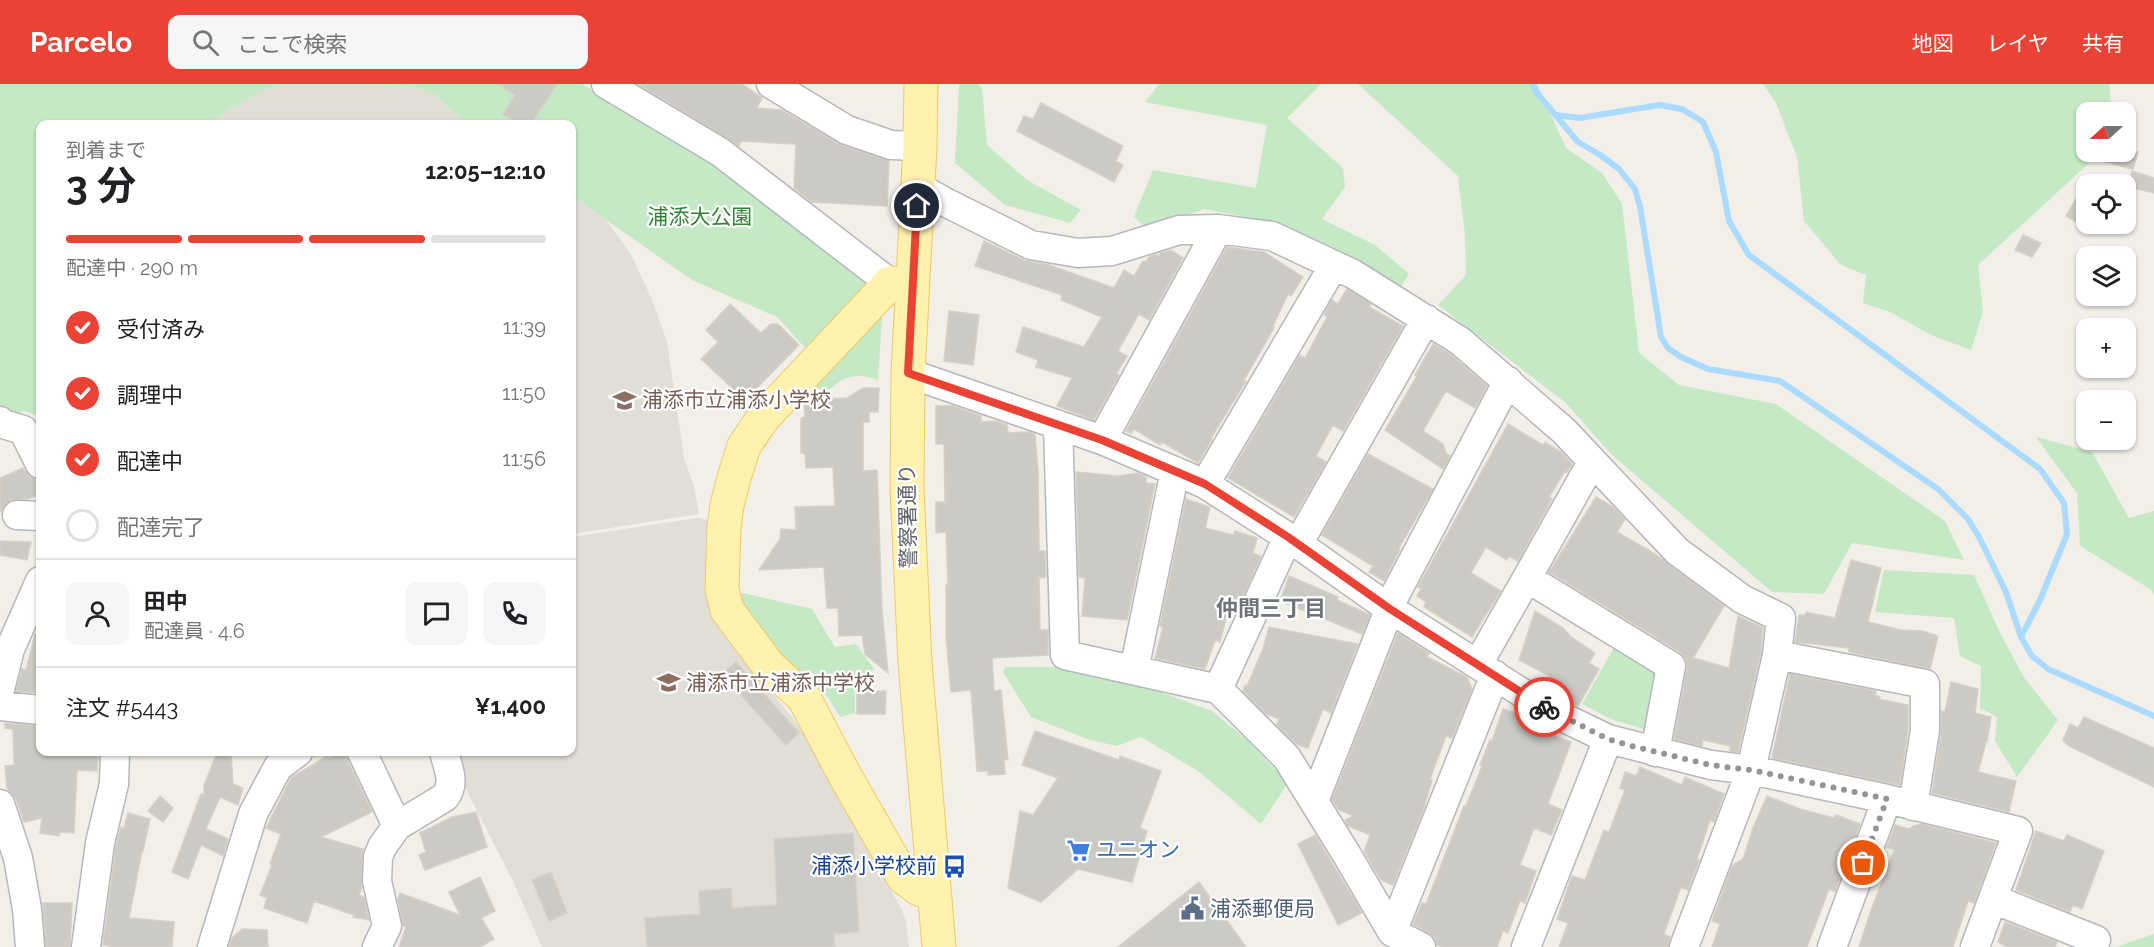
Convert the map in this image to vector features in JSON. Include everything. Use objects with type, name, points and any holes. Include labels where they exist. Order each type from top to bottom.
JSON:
[{"type":"main road","name":"警察署通り","points":[[921,84],[918,186],[901,283],[908,373],[908,551],[939,947]]},
{"type":"main road","points":[[901,283],[763,418],[744,446],[734,478],[724,528],[722,589],[727,610],[769,666],[804,698],[903,877],[919,888],[934,894]]},
{"type":"street","points":[[606,84],[720,152],[837,243],[901,283]]},
{"type":"street","points":[[771,84],[847,130],[891,146],[920,146]]},
{"type":"street","points":[[918,186],[1031,245],[1078,253],[1112,250],[1179,230],[1218,229],[1272,236],[1353,274],[1460,341],[1564,431],[1677,551],[1742,599],[1781,618],[1777,655],[1751,770],[1684,947]]},
{"type":"street","points":[[1102,440],[1218,229]]},
{"type":"street","points":[[1205,484],[1334,265]]},
{"type":"street","points":[[1218,689],[1293,540],[1426,319]]},
{"type":"street","points":[[908,373],[1102,440],[1205,484],[1293,540],[1390,609],[1554,713],[1608,739],[1710,765],[1751,770],[2018,831],[1975,947]]},
{"type":"street","points":[[1314,801],[1395,595],[1508,381]]},
{"type":"street","points":[[0,421],[23,430],[36,456]]},
{"type":"street","points":[[1058,425],[1065,655],[1218,689],[1287,758],[1392,932],[1421,947]]},
{"type":"street","points":[[1392,932],[1487,670],[1527,578],[1592,462]]},
{"type":"street","points":[[1134,670],[1175,471]]},
{"type":"street","points":[[1527,578],[1671,666],[1655,752]]},
{"type":"street","points":[[0,689],[10,649],[36,590]]},
{"type":"street","points":[[1777,655],[1925,684],[1925,730],[1900,803],[1832,947]]},
{"type":"street","points":[[0,706],[36,710]]},
{"type":"street","points":[[1526,947],[1608,739]]},
{"type":"street","points":[[86,947],[100,843],[114,784],[115,756]]},
{"type":"street","points":[[212,947],[253,814],[278,767],[293,756]]},
{"type":"street","points":[[364,756],[398,826]]},
{"type":"street","points":[[377,947],[387,926],[377,881],[378,857],[382,847],[398,826],[445,797],[451,790],[452,779],[445,756]]},
{"type":"street","points":[[0,804],[18,858],[27,909],[30,947]]},
{"type":"street","points":[[1993,899],[2096,940]]},
{"type":"shaded area","points":[[280,84],[370,84],[413,87],[434,94],[462,120],[213,120],[259,92]]},
{"type":"shaded area","name":"浦添市立浦添小学校","points":[[576,199],[606,220],[631,254],[653,302],[667,342],[684,458],[694,487],[699,514],[576,533]]},
{"type":"shaded area","name":"浦添市立浦添中学校","points":[[697,518],[706,519],[708,527],[706,597],[717,624],[811,741],[825,775],[901,908],[906,921],[909,947],[542,947],[513,881],[458,774],[452,756],[576,756],[576,536]]},
{"type":"green space","points":[[0,84],[280,84],[259,92],[213,120],[36,120],[36,411],[35,415],[23,411],[14,417],[0,411]]},
{"type":"green space","name":"浦添大公園","points":[[370,84],[582,84],[733,172],[870,280],[883,302],[878,380],[863,376],[850,377],[826,393],[805,380],[821,365],[777,317],[692,280],[576,199],[576,120],[462,120],[434,94],[413,87]]},
{"type":"green space","points":[[959,84],[979,84],[982,89],[987,145],[1027,180],[1081,210],[1070,223],[1005,205],[955,163]]},
{"type":"green space","points":[[1159,84],[1321,84],[1287,118],[1343,168],[1345,187],[1322,219],[1375,245],[1409,274],[1400,288],[1268,221],[1204,209],[1149,230],[1134,217],[1153,170],[1256,188],[1267,125],[1145,102]]},
{"type":"green space","points":[[1358,84],[1537,84],[1566,148],[1602,173],[1622,204],[1639,353],[1679,385],[1776,404],[1945,521],[1964,560],[1852,543],[1824,594],[1772,592],[1611,454],[1565,402],[1438,305],[1466,275],[1465,234],[1458,176]]},
{"type":"green space","points":[[1763,84],[2109,84],[2111,102],[2076,102],[2076,162],[2088,162],[2086,166],[1978,265],[1983,312],[1971,350],[1931,335],[1890,312],[1863,303],[1866,275],[1841,265],[1804,221],[1797,157],[1776,103]]},
{"type":"green space","points":[[2036,437],[2076,448],[2076,450],[2092,452],[2129,518],[2154,511],[2154,595],[2150,589],[2080,546],[2077,493]]},
{"type":"green space","points":[[1884,570],[1974,575],[2001,635],[2025,679],[2058,720],[2017,777],[1995,741],[1997,717],[1980,708],[1981,666],[1960,656],[1954,618],[1875,612]]},
{"type":"green space","points":[[743,593],[812,609],[835,647],[856,644],[874,669],[855,690],[855,713],[840,717],[827,696],[787,665],[737,598]]},
{"type":"green space","points":[[1615,646],[1658,670],[1650,731],[1611,719],[1582,704]]},
{"type":"green space","points":[[1005,667],[1056,667],[1138,684],[1212,711],[1248,741],[1288,783],[1261,824],[1198,771],[1141,737],[1117,746],[1090,740],[1031,717],[1003,672]]},
{"type":"green space","points":[[2154,934],[2154,947],[2116,947]]},
{"type":"building","points":[[498,84],[557,84],[534,120],[512,120],[503,114],[515,95]]},
{"type":"building","points":[[638,84],[742,84],[762,98],[757,108],[782,110],[839,144],[889,161],[887,206],[812,202],[794,188],[796,144],[741,141],[739,146]]},
{"type":"building","points":[[1041,103],[1123,146],[1116,161],[1123,165],[1114,182],[1017,131],[1024,116],[1033,119]]},
{"type":"building","points":[[2105,162],[2135,162],[2133,169]]},
{"type":"building","points":[[2132,171],[2154,178],[2154,193],[2136,189],[2136,174],[2131,174]]},
{"type":"building","points":[[2076,198],[2076,222],[2066,216]]},
{"type":"building","points":[[2023,235],[2041,243],[2032,257],[2015,250]]},
{"type":"building","points":[[984,241],[1024,260],[1049,265],[1114,288],[1124,270],[1134,276],[1143,261],[1146,262],[1149,257],[1156,254],[1159,256],[1160,253],[1171,250],[1183,258],[1149,320],[1139,314],[1118,351],[1127,356],[1094,420],[1057,406],[1072,378],[1036,367],[1038,360],[1016,352],[1023,327],[1084,347],[1102,317],[1061,300],[1062,295],[975,266]]},
{"type":"building","points":[[1227,247],[1264,252],[1303,277],[1291,296],[1288,294],[1274,328],[1244,380],[1246,381],[1198,463],[1162,442],[1160,445],[1134,429],[1131,433],[1126,431]]},
{"type":"building","points":[[1347,289],[1371,304],[1369,307],[1403,326],[1343,431],[1333,425],[1316,456],[1326,462],[1294,517],[1228,478],[1300,355],[1305,358],[1327,317],[1324,315],[1332,300],[1338,304]]},
{"type":"building","points":[[730,304],[761,333],[771,324],[778,324],[799,345],[745,400],[701,359],[718,342],[706,330]]},
{"type":"building","points":[[949,311],[979,315],[973,365],[944,361]]},
{"type":"building","points":[[1433,344],[1450,354],[1487,386],[1475,408],[1446,391],[1423,431],[1443,444],[1446,453],[1450,456],[1443,469],[1385,430]]},
{"type":"building","points":[[863,388],[879,388],[878,412],[869,412],[869,422],[863,422],[863,471],[877,470],[882,610],[888,673],[865,654],[862,635],[839,636],[838,608],[827,608],[824,567],[759,570],[780,539],[781,529],[796,530],[795,507],[835,506],[833,467],[806,468],[805,454],[801,453],[801,418],[805,417],[804,401],[847,398]]},
{"type":"building","points":[[936,406],[953,406],[981,416],[981,422],[996,421],[1007,425],[1008,433],[1035,434],[1039,551],[1045,551],[1046,577],[1039,578],[1040,630],[1048,630],[1048,655],[992,658],[994,691],[1001,690],[1008,760],[1004,759],[1005,774],[988,775],[988,771],[977,771],[971,690],[951,692],[946,636],[946,585],[948,585],[946,532],[936,533],[936,502],[945,502],[944,444],[936,444]]},
{"type":"building","points":[[1508,424],[1543,445],[1545,442],[1561,452],[1572,464],[1549,497],[1552,499],[1518,561],[1508,556],[1507,560],[1486,547],[1471,573],[1501,591],[1472,637],[1424,607],[1426,602],[1417,596],[1421,589],[1418,587]]},
{"type":"building","points":[[1368,454],[1433,489],[1399,548],[1384,581],[1369,572],[1373,566],[1322,535]]},
{"type":"building","points":[[23,468],[30,477],[35,479],[36,496],[28,499],[10,500],[0,512],[0,478]]},
{"type":"building","points":[[1076,472],[1118,476],[1138,473],[1146,477],[1146,483],[1155,484],[1127,620],[1082,616],[1085,578],[1079,577]]},
{"type":"building","points":[[1596,497],[1613,507],[1625,519],[1617,532],[1655,554],[1724,606],[1693,658],[1729,668],[1738,616],[1763,628],[1761,652],[1738,752],[1730,751],[1730,746],[1703,740],[1702,746],[1674,739],[1687,669],[1686,659],[1680,652],[1549,572]]},
{"type":"building","points":[[1186,499],[1210,507],[1205,528],[1233,535],[1235,531],[1257,538],[1253,553],[1261,556],[1240,603],[1231,599],[1220,642],[1215,640],[1205,669],[1155,658],[1163,627],[1160,626]]},
{"type":"building","points":[[0,541],[31,542],[27,560],[0,555]]},
{"type":"building","points":[[1851,560],[1881,568],[1868,622],[1938,636],[1930,669],[1849,652],[1849,648],[1795,642],[1799,615],[1805,615],[1806,612],[1835,618]]},
{"type":"building","points":[[1289,576],[1338,597],[1337,600],[1370,615],[1362,634],[1280,601]]},
{"type":"building","points":[[1535,611],[1563,628],[1571,637],[1595,653],[1589,663],[1599,669],[1578,706],[1556,695],[1557,693],[1545,685],[1550,676],[1519,660]]},
{"type":"building","points":[[1269,627],[1358,644],[1331,713],[1323,709],[1308,748],[1296,744],[1277,725],[1279,719],[1266,714],[1243,691],[1263,649]]},
{"type":"building","points":[[1398,633],[1429,653],[1427,657],[1467,677],[1472,689],[1452,738],[1446,736],[1430,779],[1432,780],[1424,808],[1393,885],[1381,880],[1364,851],[1370,835],[1348,826],[1345,820],[1354,816],[1339,810],[1332,800]]},
{"type":"building","points":[[36,634],[36,693],[16,691],[22,669],[26,670]]},
{"type":"building","points":[[736,662],[799,733],[786,745],[722,674]]},
{"type":"building","points":[[1790,674],[1876,691],[1875,695],[1880,697],[1879,699],[1908,705],[1908,729],[1900,785],[1772,758]]},
{"type":"building","points":[[1951,682],[1978,689],[1975,713],[1991,717],[1987,742],[1978,772],[2016,781],[2009,812],[1932,793],[1941,733],[1941,711],[1945,712]]},
{"type":"building","points":[[886,691],[885,714],[857,714],[857,692]]},
{"type":"building","points":[[1503,709],[1535,720],[1538,722],[1536,729],[1571,742],[1548,804],[1562,810],[1551,835],[1534,828],[1520,865],[1536,871],[1525,903],[1520,901],[1508,933],[1503,931],[1497,947],[1443,947],[1437,945],[1435,938],[1429,933],[1413,924],[1422,903],[1426,904]]},
{"type":"building","points":[[2084,717],[2154,748],[2154,787],[2069,746],[2063,740],[2070,724],[2078,728]]},
{"type":"building","points":[[5,723],[36,726],[36,756],[98,756],[97,771],[77,770],[74,833],[60,832],[59,836],[40,833],[42,818],[24,822],[16,799],[7,788],[5,766],[14,765],[13,729],[5,728]]},
{"type":"building","points":[[1035,731],[1119,760],[1120,756],[1161,771],[1140,828],[1147,831],[1132,882],[1078,869],[1041,902],[1008,888],[1020,811],[1033,815],[1058,778],[1022,765]]},
{"type":"building","points":[[215,756],[231,756],[233,784],[243,788],[238,805],[220,797],[206,829],[228,839],[223,856],[201,845],[188,879],[172,872],[201,794],[204,795],[204,786]]},
{"type":"building","points":[[327,756],[328,758],[347,756],[372,812],[321,837],[363,849],[362,887],[359,895],[364,897],[369,920],[353,917],[354,915],[314,901],[307,923],[264,908],[267,898],[260,895],[281,834],[266,828],[291,778]]},
{"type":"building","points":[[1640,767],[1682,785],[1685,777],[1724,794],[1714,822],[1710,820],[1688,890],[1681,887],[1664,934],[1670,937],[1668,947],[1559,947],[1568,923],[1557,919],[1572,876],[1585,880],[1604,830],[1609,832],[1625,790],[1620,788],[1625,772],[1636,776]]},
{"type":"building","points":[[160,796],[173,808],[163,822],[148,811]]},
{"type":"building","points":[[1767,796],[1800,809],[1834,818],[1836,815],[1860,824],[1835,892],[1829,889],[1807,947],[1712,947],[1720,924],[1712,921],[1732,866],[1743,859]]},
{"type":"building","points":[[476,812],[487,847],[425,870],[419,855],[426,852],[420,833],[452,817]]},
{"type":"building","points":[[128,813],[150,819],[129,918],[174,922],[172,947],[103,945],[116,846]]},
{"type":"building","points":[[1922,824],[1996,843],[1974,903],[1968,901],[1953,947],[1859,947],[1894,850],[1887,847],[1895,825],[1909,829]]},
{"type":"building","points":[[2036,831],[2064,841],[2067,835],[2104,851],[2082,909],[2073,905],[2070,912],[2016,890]]},
{"type":"building","points":[[853,833],[859,932],[834,934],[835,947],[647,947],[645,918],[700,914],[699,891],[731,888],[732,908],[777,905],[774,839]]},
{"type":"building","points":[[1315,835],[1362,913],[1338,925],[1298,844]]},
{"type":"building","points":[[551,872],[567,913],[549,921],[532,880]]},
{"type":"building","points":[[480,877],[495,911],[481,918],[494,939],[480,947],[399,947],[406,927],[403,926],[398,899],[400,893],[460,915],[449,892]]},
{"type":"building","name":"浦添郵便局","points":[[1199,882],[1246,947],[1118,947]]},
{"type":"building","points":[[43,903],[72,903],[70,947],[46,947]]},
{"type":"building","points":[[2005,922],[2057,942],[2055,947],[2007,947],[1998,942]]},
{"type":"building","points":[[242,929],[267,930],[268,947],[229,947],[232,938]]},
{"type":"waterway","points":[[1532,84],[1578,142],[1619,169],[1635,189],[1640,206],[1661,337],[1668,348],[1681,357],[1708,369],[1780,381],[1938,489],[1968,519],[1979,537],[2006,592],[2021,637],[2032,656],[2048,669],[2154,716]]},
{"type":"waterway","points":[[1555,115],[1580,118],[1659,105],[1682,109],[1703,122],[1716,152],[1729,221],[1749,255],[2040,469],[2064,503],[2067,534],[2040,600],[2021,637]]},
{"type":"way so far","points":[[1544,707],[1608,739],[1628,745],[1710,765],[1751,770],[1887,799],[1863,863]]},
{"type":"place","name":"浦添市立浦添小学校","points":[[624,400]]},
{"type":"place","name":"浦添市立浦添中学校","points":[[668,683]]},
{"type":"place","name":"ユニオン","points":[[1078,850]]},
{"type":"place","name":"浦添小学校前","points":[[955,866]]},
{"type":"place","name":"浦添郵便局","points":[[1192,909]]},
{"type":"district","name":"仲間三丁目","points":[[1271,608]]},
{"type":"route","points":[[917,206],[908,373],[1102,440],[1205,484],[1288,537],[1390,609],[1544,707]]}]
